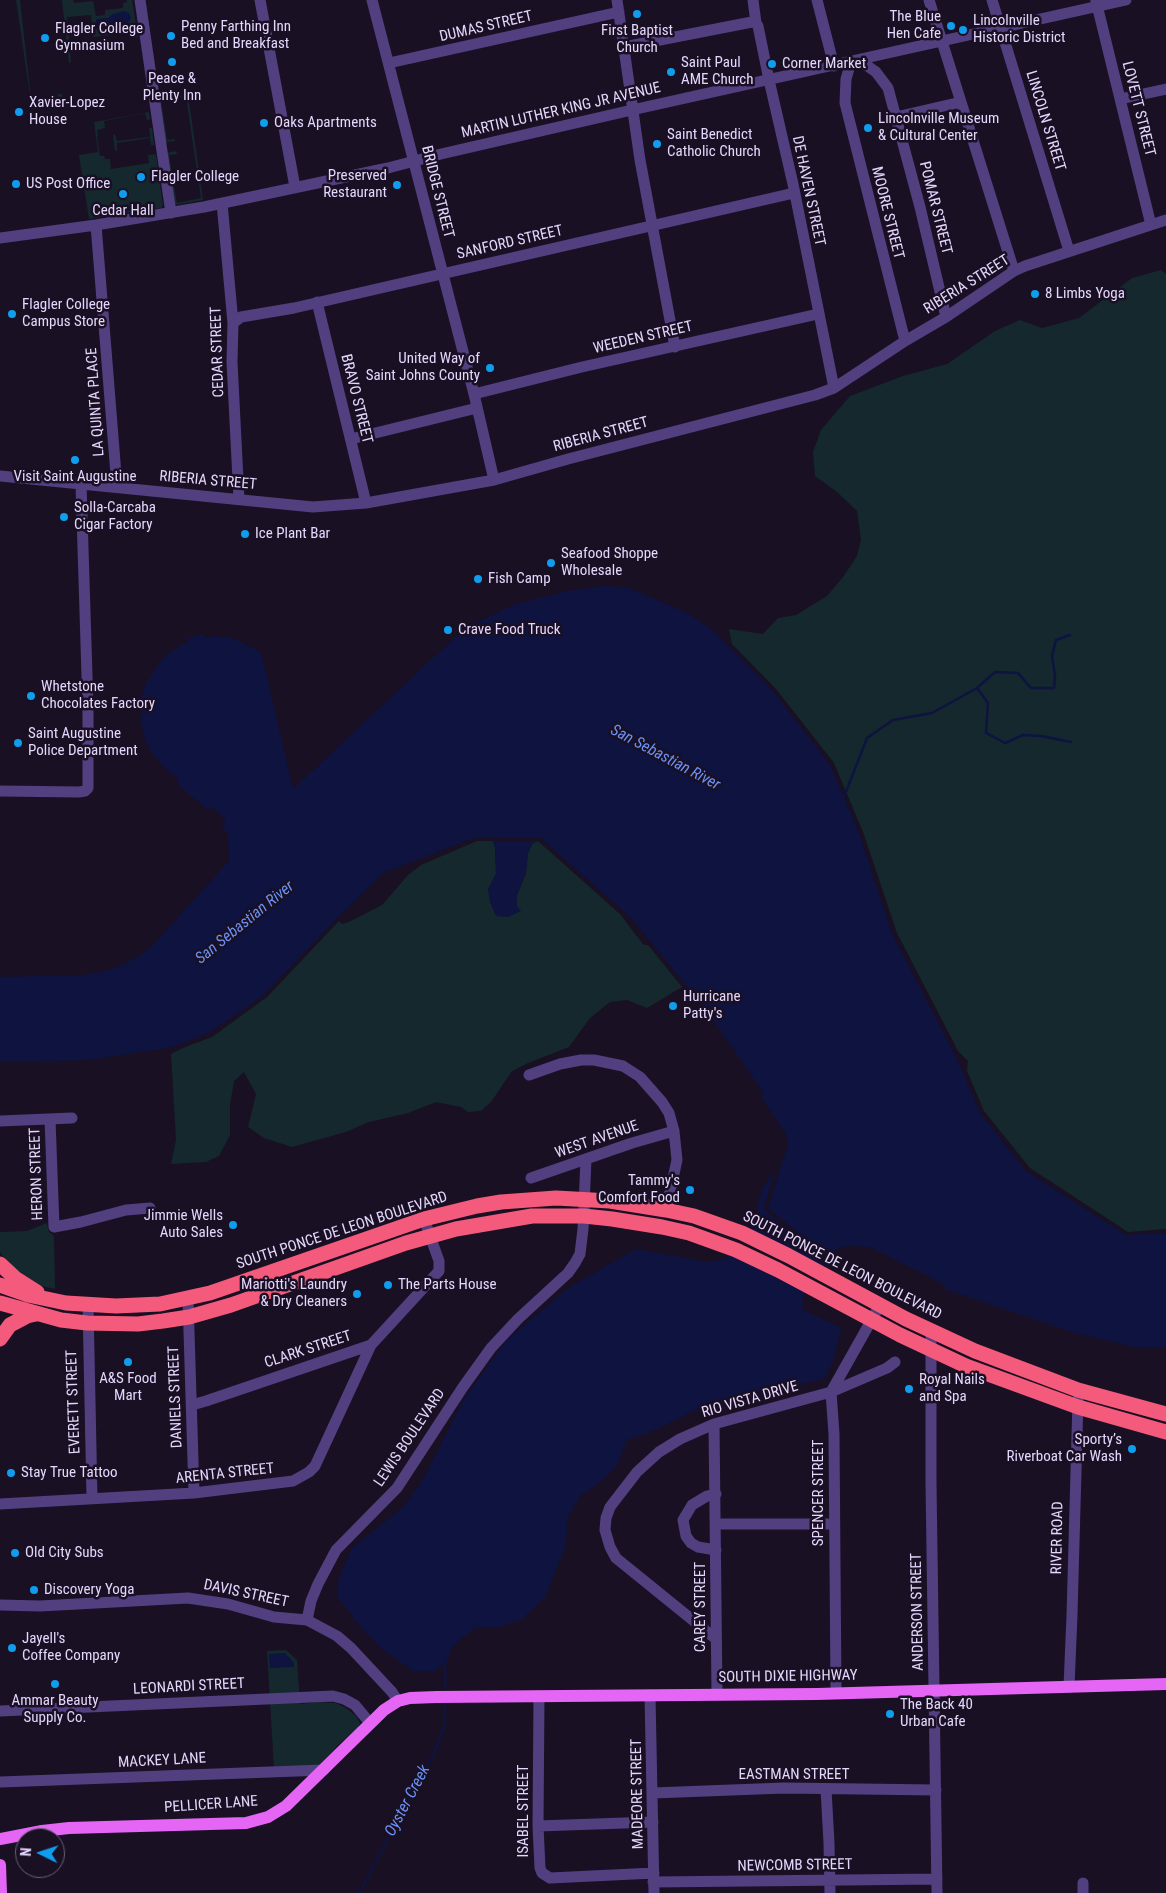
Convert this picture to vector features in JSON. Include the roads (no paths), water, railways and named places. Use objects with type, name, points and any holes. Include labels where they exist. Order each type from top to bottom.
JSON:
[{"type":"highway","name":"SOUTH PONCE DE LEON BOULEVARD","points":[[0,1285],[28,1295],[51,1300],[88,1305],[136,1306],[188,1299],[210,1293],[424,1219],[477,1206],[501,1202],[556,1198],[640,1204],[719,1225],[766,1244],[931,1331],[1012,1366],[1078,1390],[1166,1414]]},
{"type":"highway","points":[[0,1304],[60,1320],[87,1323],[138,1324],[189,1317],[231,1305],[430,1236],[480,1223],[532,1216],[612,1218],[662,1227],[712,1241],[765,1263],[930,1350],[1003,1381],[1078,1408],[1166,1432]]},
{"type":"highway","points":[[0,1264],[15,1278],[51,1300]]},
{"type":"highway","points":[[0,1339],[10,1325],[26,1316],[36,1314]]},
{"type":"main road","name":"SOUTH DIXIE HIGHWAY","points":[[404,1700],[650,1694],[934,1691],[1166,1684]]},
{"type":"main road","name":"PELLICER LANE","points":[[0,1839],[69,1828],[257,1821],[268,1818],[286,1806],[370,1723],[404,1700]]},
{"type":"main road","points":[[0,1865],[1,1893]]},
{"type":"street","points":[[140,0],[171,214]]},
{"type":"street","points":[[260,0],[295,187]]},
{"type":"street","name":"BRIDGE STREET","points":[[372,0],[478,408],[494,480]]},
{"type":"street","points":[[617,0],[632,110],[675,347]]},
{"type":"street","name":"DE HAVEN STREET","points":[[753,0],[756,23],[794,193],[834,388]]},
{"type":"street","points":[[817,0],[834,66]]},
{"type":"street","points":[[929,0],[1014,271]]},
{"type":"street","name":"LINCOLN STREET","points":[[992,0],[1069,251]]},
{"type":"street","name":"MARTIN LUTHER KING JR AVENUE","points":[[0,238],[171,214],[1001,28],[1097,3],[1126,0]]},
{"type":"street","name":"LOVETT STREET","points":[[1097,3],[1151,225]]},
{"type":"street","name":"DUMAS STREET","points":[[389,63],[619,12]]},
{"type":"street","points":[[624,47],[752,22],[756,23]]},
{"type":"street","name":"POMAR STREET","points":[[855,61],[872,68],[888,88],[946,317]]},
{"type":"street","name":"MOORE STREET","points":[[855,61],[846,79],[844,103],[905,341]]},
{"type":"street","points":[[1120,98],[1166,89]]},
{"type":"street","points":[[896,117],[961,102]]},
{"type":"street","name":"SANFORD STREET","points":[[233,323],[241,317],[317,302],[794,193]]},
{"type":"street","name":"CEDAR STREET","points":[[222,203],[233,323],[232,362],[239,500]]},
{"type":"street","name":"RIBERIA STREET","points":[[0,476],[313,507],[366,503],[494,480],[815,395],[834,388],[905,341],[946,317],[1014,271],[1166,220]]},
{"type":"street","name":"LA QUINTA PLACE","points":[[96,225],[117,487]]},
{"type":"street","name":"BRAVO STREET","points":[[317,302],[366,503]]},
{"type":"street","name":"WEEDEN STREET","points":[[474,394],[582,367],[818,314]]},
{"type":"street","points":[[351,439],[478,408]]},
{"type":"street","points":[[0,791],[86,792],[88,788],[88,701],[81,484]]},
{"type":"street","points":[[529,1075],[560,1064],[581,1060],[601,1061],[623,1066],[640,1077],[658,1096],[669,1113],[674,1131],[677,1160],[666,1210]]},
{"type":"street","points":[[0,1120],[72,1118]]},
{"type":"street","name":"HERON STREET","points":[[50,1119],[54,1227],[126,1210],[150,1208]]},
{"type":"street","name":"WEST AVENUE","points":[[531,1178],[674,1131]]},
{"type":"street","name":"LEWIS BOULEVARD","points":[[307,1620],[311,1601],[318,1584],[336,1550],[397,1488],[463,1387],[491,1348],[576,1263],[582,1244],[586,1159]]},
{"type":"street","name":"CLARK STREET","points":[[192,1405],[371,1345],[439,1271],[439,1260],[424,1219]]},
{"type":"street","name":"DANIELS STREET","points":[[188,1299],[194,1493]]},
{"type":"street","name":"EVERETT STREET","points":[[88,1305],[92,1498]]},
{"type":"street","points":[[831,1392],[880,1305]]},
{"type":"street","name":"ANDERSON STREET","points":[[931,1331],[937,1893]]},
{"type":"street","name":"ARENTA STREET","points":[[0,1504],[194,1493],[293,1481],[309,1472],[315,1466],[371,1345]]},
{"type":"street","name":"RIO VISTA DRIVE","points":[[716,1639],[616,1558],[610,1548],[605,1530],[610,1506],[637,1472],[659,1452],[680,1439],[714,1424],[831,1392],[887,1368],[894,1362]]},
{"type":"street","name":"RIVER ROAD","points":[[1068,1688],[1072,1615],[1078,1390]]},
{"type":"street","name":"SPENCER STREET","points":[[831,1392],[834,1434],[836,1693]]},
{"type":"street","name":"CAREY STREET","points":[[714,1424],[717,1694]]},
{"type":"street","name":"CAREY STREET","points":[[716,1494],[707,1496],[692,1505],[682,1520],[686,1536],[691,1542],[698,1547],[716,1550]]},
{"type":"street","points":[[716,1524],[834,1524]]},
{"type":"street","name":"DAVIS STREET","points":[[0,1605],[40,1606],[188,1598],[228,1604],[274,1617],[307,1620]]},
{"type":"street","points":[[307,1620],[337,1636],[351,1648],[392,1692],[404,1700]]},
{"type":"street","name":"MADEORE STREET","points":[[650,1694],[654,1883]]},
{"type":"street","name":"LEONARDI STREET","points":[[0,1711],[333,1696],[355,1705],[370,1723]]},
{"type":"street","name":"ISABEL STREET","points":[[539,1696],[538,1826],[540,1868],[550,1878],[654,1883]]},
{"type":"street","name":"MACKEY LANE","points":[[0,1782],[324,1770]]},
{"type":"street","name":"EASTMAN STREET","points":[[653,1793],[784,1788],[936,1790]]},
{"type":"street","points":[[826,1789],[830,1887]]},
{"type":"street","points":[[538,1826],[654,1822]]},
{"type":"street","name":"NEWCOMB STREET","points":[[654,1883],[830,1887],[937,1879]]},
{"type":"water","points":[[124,11],[129,13],[131,17],[124,27],[103,30],[96,25],[96,19],[108,18],[113,14]]},
{"type":"water","name":"San Sebastian River","points":[[606,586],[629,588],[687,613],[711,629],[773,691],[830,765],[859,833],[892,934],[957,1059],[980,1113],[1026,1171],[1126,1235],[1166,1233],[1166,1348],[1134,1347],[1075,1333],[945,1289],[945,1285],[872,1248],[850,1245],[840,1248],[824,1258],[816,1254],[815,1246],[768,1208],[788,1144],[786,1134],[761,1097],[764,1094],[712,1018],[707,1021],[699,1011],[704,1007],[632,919],[540,837],[476,837],[383,873],[334,921],[264,995],[210,1032],[173,1047],[89,1060],[0,1062],[0,977],[83,975],[102,972],[122,965],[152,946],[229,861],[228,833],[221,826],[226,819],[211,807],[208,810],[177,784],[179,780],[152,753],[145,740],[142,727],[141,698],[145,685],[162,659],[189,641],[188,638],[204,634],[205,638],[215,636],[232,638],[261,652],[293,789],[465,628],[515,604],[568,591]]},
{"type":"water","points":[[493,841],[537,841],[532,844],[528,853],[526,873],[517,895],[517,906],[521,911],[508,917],[496,916],[490,902],[488,889],[496,874]]},
{"type":"water","points":[[775,1171],[764,1207],[765,1210],[811,1248],[814,1258],[822,1261],[830,1259],[822,1269],[748,1231],[755,1221],[762,1188]]},
{"type":"water","points":[[636,1249],[707,1262],[726,1259],[731,1253],[805,1290],[802,1309],[841,1328],[833,1361],[824,1379],[707,1404],[658,1429],[627,1440],[616,1467],[599,1483],[580,1496],[567,1519],[566,1545],[545,1597],[521,1620],[498,1627],[475,1628],[459,1640],[451,1649],[447,1661],[435,1671],[413,1671],[383,1650],[358,1624],[337,1596],[339,1577],[352,1548],[402,1508],[420,1485],[464,1399],[506,1341],[568,1288]]},
{"type":"water","points":[[285,1653],[294,1663],[294,1667],[270,1668],[269,1654]]},
{"type":"waterway","points":[[977,688],[995,672],[1018,673],[1031,688],[1054,688],[1055,676],[1052,656],[1056,640],[1070,635]]},
{"type":"waterway","points":[[844,797],[867,738],[893,720],[932,713],[977,688],[988,703],[986,733],[1005,743],[1023,735],[1041,736],[1071,742]]},
{"type":"waterway","name":"Oyster Creek","points":[[445,1662],[445,1688]]},
{"type":"waterway","name":"Oyster Creek","points":[[359,1893],[436,1749],[444,1726],[445,1705]]},
{"type":"place","name":"First Baptist Church","points":[[637,14]]},
{"type":"place","name":"The Blue Hen Cafe","points":[[951,26]]},
{"type":"place","name":"Lincolnville Historic District","points":[[963,30]]},
{"type":"place","name":"Penny Farthing Inn Bed and Breakfast","points":[[171,36]]},
{"type":"place","name":"Flagler College Gymnasium","points":[[45,38]]},
{"type":"place","name":"Peace & Plenty Inn","points":[[172,62]]},
{"type":"place","name":"Corner Market","points":[[772,64]]},
{"type":"place","name":"Saint Paul AME Church","points":[[671,72]]},
{"type":"place","name":"Xavier-Lopez House","points":[[19,112]]},
{"type":"place","name":"Oaks Apartments","points":[[264,123]]},
{"type":"place","name":"Lincolnville Museum & Cultural Center","points":[[868,128]]},
{"type":"place","name":"Saint Benedict Catholic Church","points":[[657,144]]},
{"type":"place","name":"Flagler College","points":[[141,177]]},
{"type":"place","name":"US Post Office","points":[[16,184]]},
{"type":"place","name":"Preserved Restaurant","points":[[397,185]]},
{"type":"place","name":"Cedar Hall","points":[[123,194]]},
{"type":"place","name":"8 Limbs Yoga","points":[[1035,294]]},
{"type":"place","name":"Flagler College Campus Store","points":[[12,314]]},
{"type":"place","name":"United Way of Saint Johns County","points":[[490,368]]},
{"type":"place","name":"Visit Saint Augustine","points":[[75,460]]},
{"type":"place","name":"Solla-Carcaba Cigar Factory","points":[[64,517]]},
{"type":"place","name":"Ice Plant Bar","points":[[245,534]]},
{"type":"place","name":"Seafood Shoppe Wholesale","points":[[551,563]]},
{"type":"place","name":"Fish Camp","points":[[478,579]]},
{"type":"place","name":"Crave Food Truck","points":[[448,630]]},
{"type":"place","name":"Whetstone Chocolates Factory","points":[[31,696]]},
{"type":"place","name":"Saint Augustine Police Department","points":[[18,743]]},
{"type":"place","name":"Hurricane Patty's","points":[[673,1006]]},
{"type":"place","name":"Tammy's Comfort Food","points":[[690,1190]]},
{"type":"place","name":"Jimmie Wells Auto Sales","points":[[233,1225]]},
{"type":"place","name":"The Parts House","points":[[388,1285]]},
{"type":"place","name":"Mariotti's Laundry & Dry Cleaners","points":[[357,1294]]},
{"type":"place","name":"A&S Food Mart","points":[[128,1362]]},
{"type":"place","name":"Royal Nails and Spa","points":[[909,1389]]},
{"type":"place","name":"Sporty’s Riverboat Car Wash","points":[[1132,1449]]},
{"type":"place","name":"Stay True Tattoo","points":[[11,1473]]},
{"type":"place","name":"Old City Subs","points":[[15,1553]]},
{"type":"place","name":"Discovery Yoga","points":[[34,1590]]},
{"type":"place","name":"Jayell's Coffee Company","points":[[12,1648]]},
{"type":"place","name":"Ammar Beauty Supply Co.","points":[[55,1684]]},
{"type":"place","name":"The Back 40 Urban Cafe","points":[[890,1714]]}]
